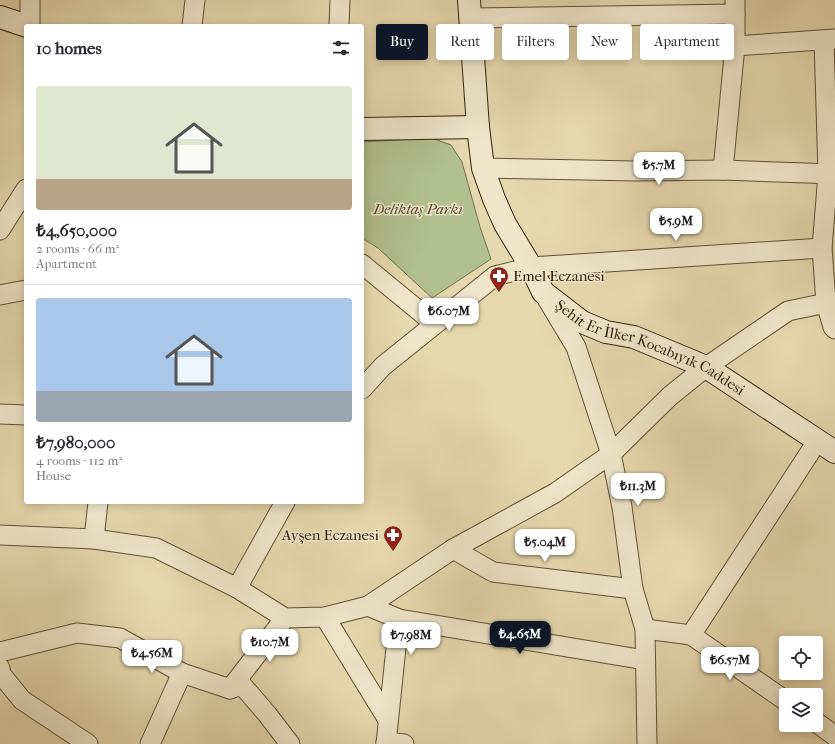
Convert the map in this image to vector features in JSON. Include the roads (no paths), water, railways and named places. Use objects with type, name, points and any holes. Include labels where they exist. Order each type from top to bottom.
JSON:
[{"type":"main road","name":"Şehit Er İlker Kocabıyık Caddesi","points":[[470,9],[482,168],[505,224],[531,267],[543,292],[582,322],[606,332],[634,337],[706,366],[826,446]]},
{"type":"main road","points":[[0,17],[24,24]]},
{"type":"main road","points":[[364,129],[478,128]]},
{"type":"street","points":[[29,24],[30,0]]},
{"type":"street","points":[[192,24],[195,0]]},
{"type":"street","points":[[340,0],[340,24]]},
{"type":"street","points":[[470,9],[735,7],[735,46],[723,170]]},
{"type":"street","points":[[735,46],[829,40],[832,174],[822,248],[833,327],[835,329]]},
{"type":"street","points":[[482,168],[635,171],[723,170],[832,174]]},
{"type":"street","points":[[0,230],[24,192]]},
{"type":"street","points":[[364,387],[383,366],[495,276],[531,267],[822,248]]},
{"type":"street","points":[[364,266],[435,324]]},
{"type":"street","points":[[0,295],[24,290]]},
{"type":"street","points":[[543,292],[576,347],[611,454],[622,507],[632,589],[645,629],[647,744]]},
{"type":"street","points":[[0,535],[94,539],[156,548],[237,588],[285,618],[325,617],[368,606],[453,549],[555,493],[611,454],[670,396],[706,366],[788,311],[830,302]]},
{"type":"street","points":[[0,414],[24,415]]},
{"type":"street","points":[[691,635],[826,446]]},
{"type":"street","points":[[94,539],[98,504]]},
{"type":"street","points":[[237,588],[285,504]]},
{"type":"street","points":[[453,549],[493,572],[632,589]]},
{"type":"street","points":[[368,606],[400,619],[645,660]]},
{"type":"street","points":[[325,617],[388,720]]},
{"type":"street","points":[[230,689],[285,618]]},
{"type":"street","points":[[392,743],[388,720],[400,619]]},
{"type":"street","points":[[645,629],[691,635],[779,696]]},
{"type":"street","points":[[0,652],[77,633],[120,638],[182,673],[230,689],[242,685],[290,744]]},
{"type":"street","points":[[0,668],[0,674],[22,700],[88,744]]},
{"type":"street","points":[[150,744],[182,673]]},
{"type":"street","points":[[823,727],[835,736]]},
{"type":"place","name":"Emel Eczanesi","points":[[499,293]]},
{"type":"place","name":"Ayşen Eczanesi","points":[[393,552]]},
{"type":"park label","name":"Deliktaş Parkı","points":[[418,209]]}]
